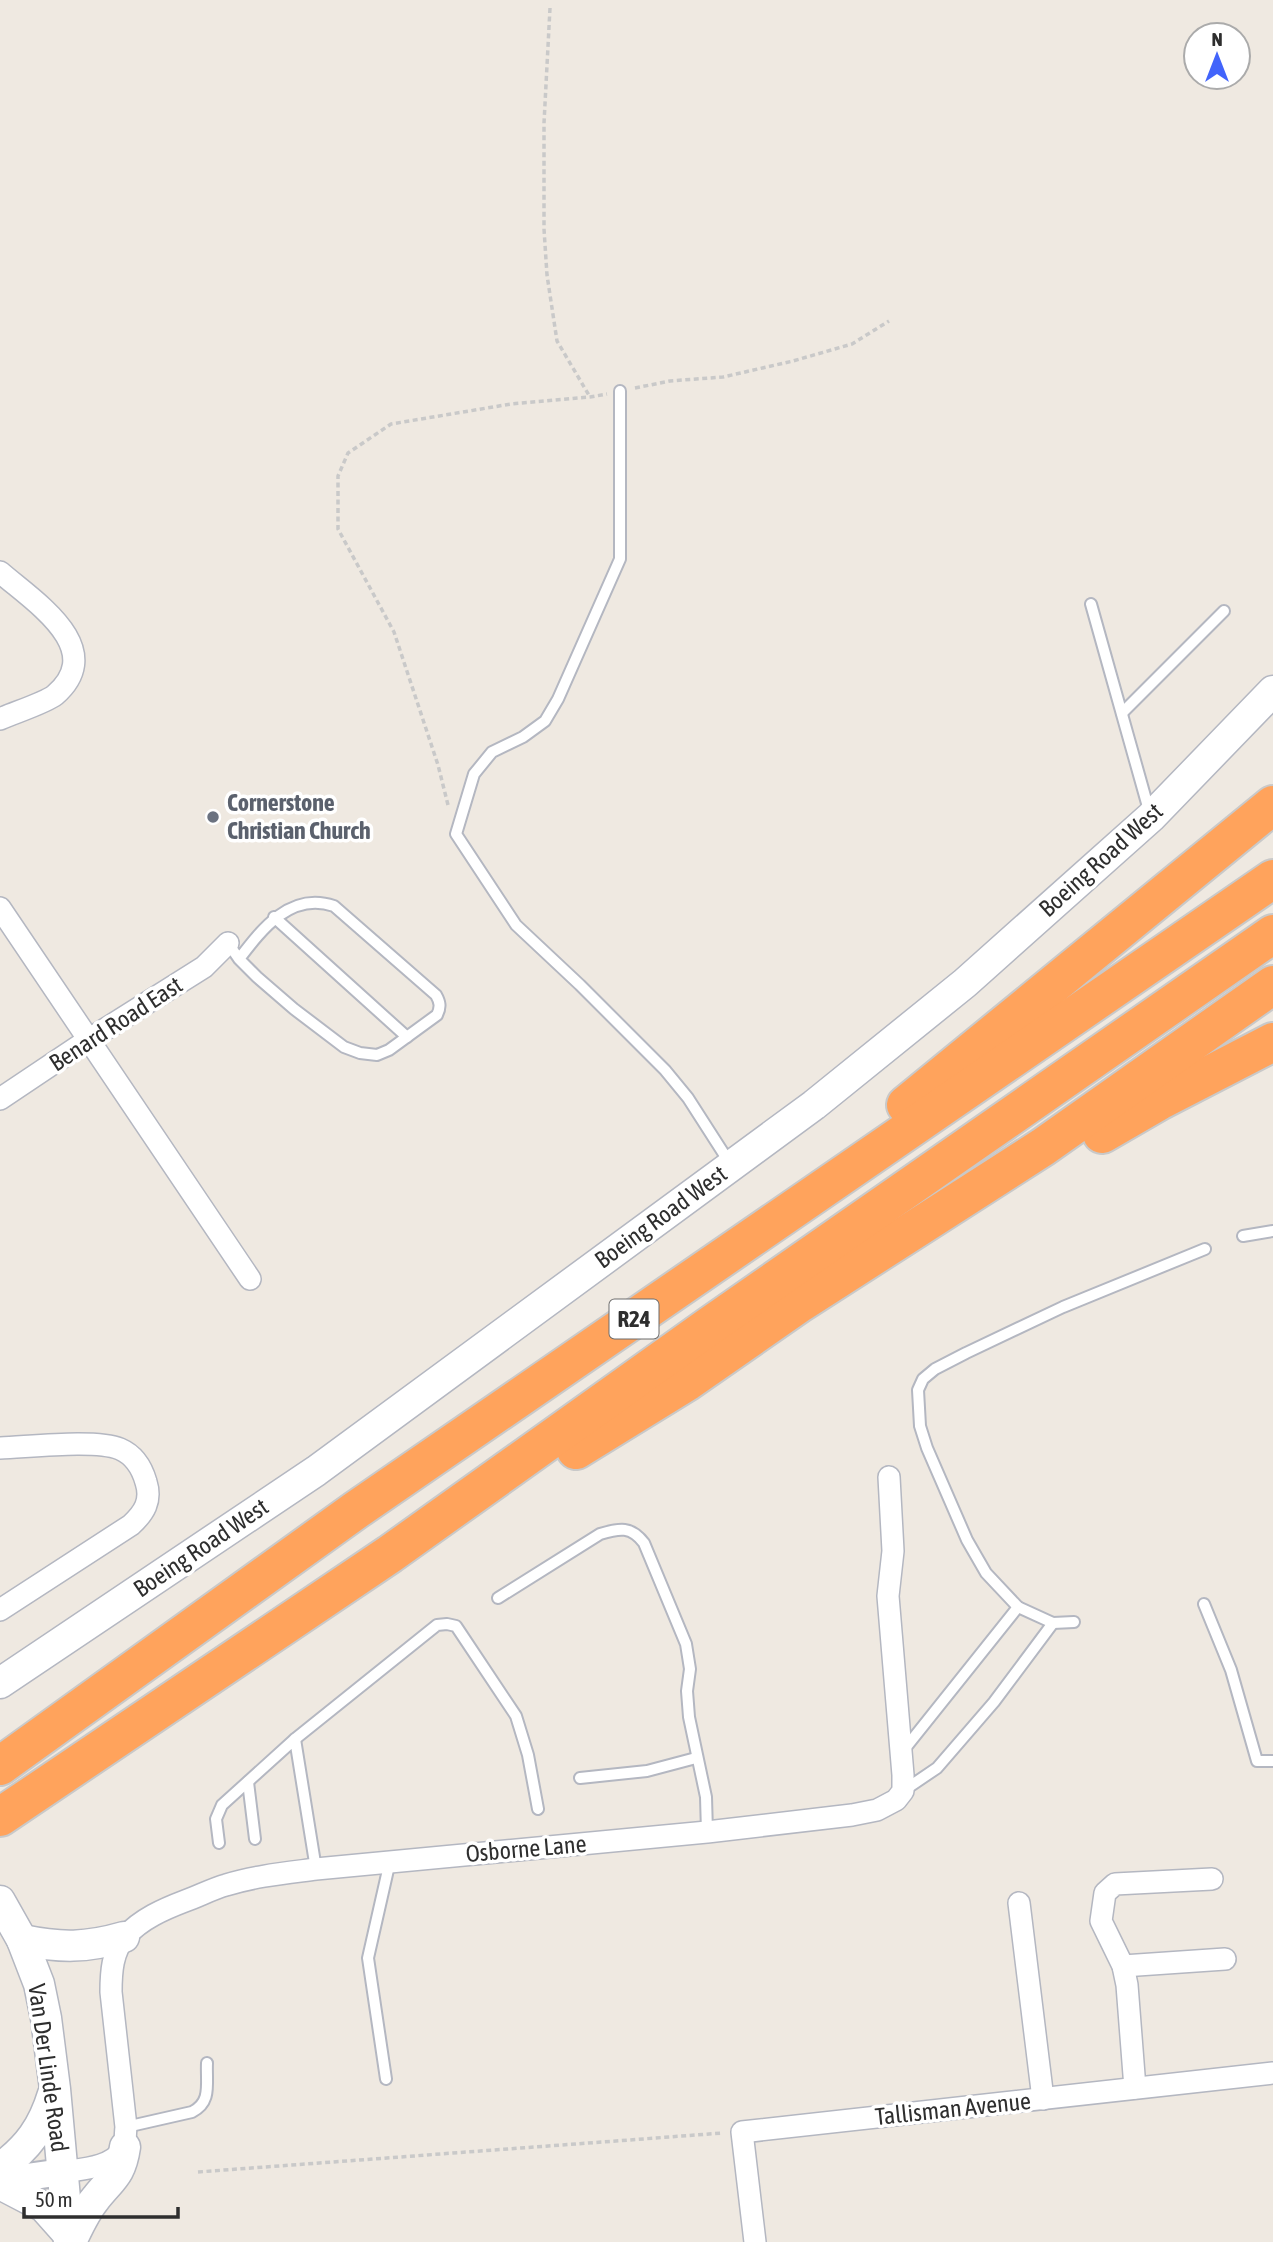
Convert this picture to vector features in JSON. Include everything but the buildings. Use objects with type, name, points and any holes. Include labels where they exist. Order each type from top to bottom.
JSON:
[{"type":"highway","points":[[684,1285],[1273,804]]},
{"type":"highway","name":"R24","points":[[0,1766],[356,1510],[1273,879]]},
{"type":"highway","name":"R24","points":[[0,1817],[390,1554],[708,1327],[1273,934]]},
{"type":"highway","points":[[390,1554],[511,1488],[688,1381],[800,1303],[1043,1147],[1273,985]]},
{"type":"highway","points":[[800,1303],[1029,1177],[1159,1101],[1273,1042]]},
{"type":"highway","points":[[0,1842],[221,1668]]},
{"type":"main road","name":"Boeing Road West","points":[[0,1683],[316,1471],[814,1105],[965,983],[1151,817],[1273,691]]},
{"type":"main road","name":"Van Der Linde Road","points":[[0,1901],[22,1940],[39,1984],[46,2018],[69,2239]]},
{"type":"main road","points":[[22,1940],[51,1946],[77,1947],[124,1937]]},
{"type":"main road","points":[[0,2168],[20,2154],[40,2127],[46,2118],[55,2089]]},
{"type":"main road","points":[[0,2183],[44,2207],[69,2239],[95,2199],[114,2179],[122,2164],[125,2137]]},
{"type":"street","points":[[0,572],[60,624],[72,644],[73,671],[55,695],[0,719]]},
{"type":"street","points":[[0,908],[250,1279]]},
{"type":"street","name":"Benard Road East","points":[[0,1099],[88,1040],[234,951]]},
{"type":"street","points":[[0,1448],[92,1444],[116,1447],[134,1459],[143,1472],[148,1488],[148,1503],[141,1516],[131,1525],[0,1610]]},
{"type":"street","points":[[889,1477],[893,1551],[889,1609],[903,1791]]},
{"type":"street","name":"Osborne Lane","points":[[124,1937],[140,1923],[165,1909],[225,1885],[255,1878],[390,1861],[707,1832],[877,1810],[896,1800],[903,1791]]},
{"type":"street","points":[[1135,2088],[1127,1985],[1123,1966],[1101,1921],[1105,1893],[1115,1884],[1212,1879]]},
{"type":"street","points":[[1020,1903],[1043,2099]]},
{"type":"street","points":[[0,2183],[62,2172],[116,2158],[125,2137],[110,1992],[115,1956],[124,1937]]},
{"type":"street","points":[[1123,1966],[1225,1959]]},
{"type":"street","name":"Tallisman Avenue","points":[[742,2132],[1273,2073]]},
{"type":"street","points":[[742,2132],[755,2242]]},
{"type":"lane","points":[[620,391],[620,559],[558,699],[545,721],[523,737],[492,752],[474,774],[456,834],[516,925],[665,1070],[688,1098],[731,1165]]},
{"type":"lane","points":[[1091,604],[1151,817]]},
{"type":"lane","points":[[1122,713],[1224,611]]},
{"type":"lane","points":[[312,902],[322,902],[334,906],[436,995],[440,1006],[437,1016],[389,1050],[377,1055],[360,1053],[344,1047],[294,1009],[234,951],[274,917],[312,902]]},
{"type":"lane","points":[[274,917],[407,1037]]},
{"type":"lane","points":[[1243,1236],[1273,1231]]},
{"type":"lane","points":[[1074,1622],[1053,1623],[1018,1607],[986,1573],[967,1540],[927,1448],[920,1426],[918,1390],[923,1379],[935,1369],[1063,1307],[1205,1248]]},
{"type":"lane","points":[[498,1598],[600,1534],[626,1529],[637,1533],[644,1543],[686,1644],[690,1670],[687,1691],[689,1717],[706,1797],[707,1832]]},
{"type":"lane","points":[[1204,1604],[1231,1670],[1257,1761],[1273,1761]]},
{"type":"lane","points":[[901,1753],[1018,1607]]},
{"type":"lane","points":[[219,1843],[216,1819],[218,1812],[248,1782],[295,1739],[438,1625],[447,1623],[456,1626],[516,1716],[528,1755],[538,1809]]},
{"type":"lane","points":[[903,1791],[937,1768],[994,1702],[1053,1623]]},
{"type":"lane","points":[[295,1739],[316,1869]]},
{"type":"lane","points":[[580,1778],[647,1771],[696,1758]]},
{"type":"lane","points":[[248,1782],[255,1839]]},
{"type":"lane","points":[[386,2079],[368,1958],[390,1861]]},
{"type":"lane","points":[[125,2137],[201,2107],[205,2100],[207,2063]]},
{"type":"path","points":[[550,8],[544,123],[547,275],[557,341],[590,397]]},
{"type":"path","points":[[456,834],[438,765],[394,632],[338,529],[338,476],[348,453],[391,424],[511,404],[590,397],[670,381],[723,377],[852,344],[889,321]]},
{"type":"path","points":[[198,2172],[742,2132]]},
{"type":"place","name":"Cornerstone Christian Church","points":[[213,817]]}]
